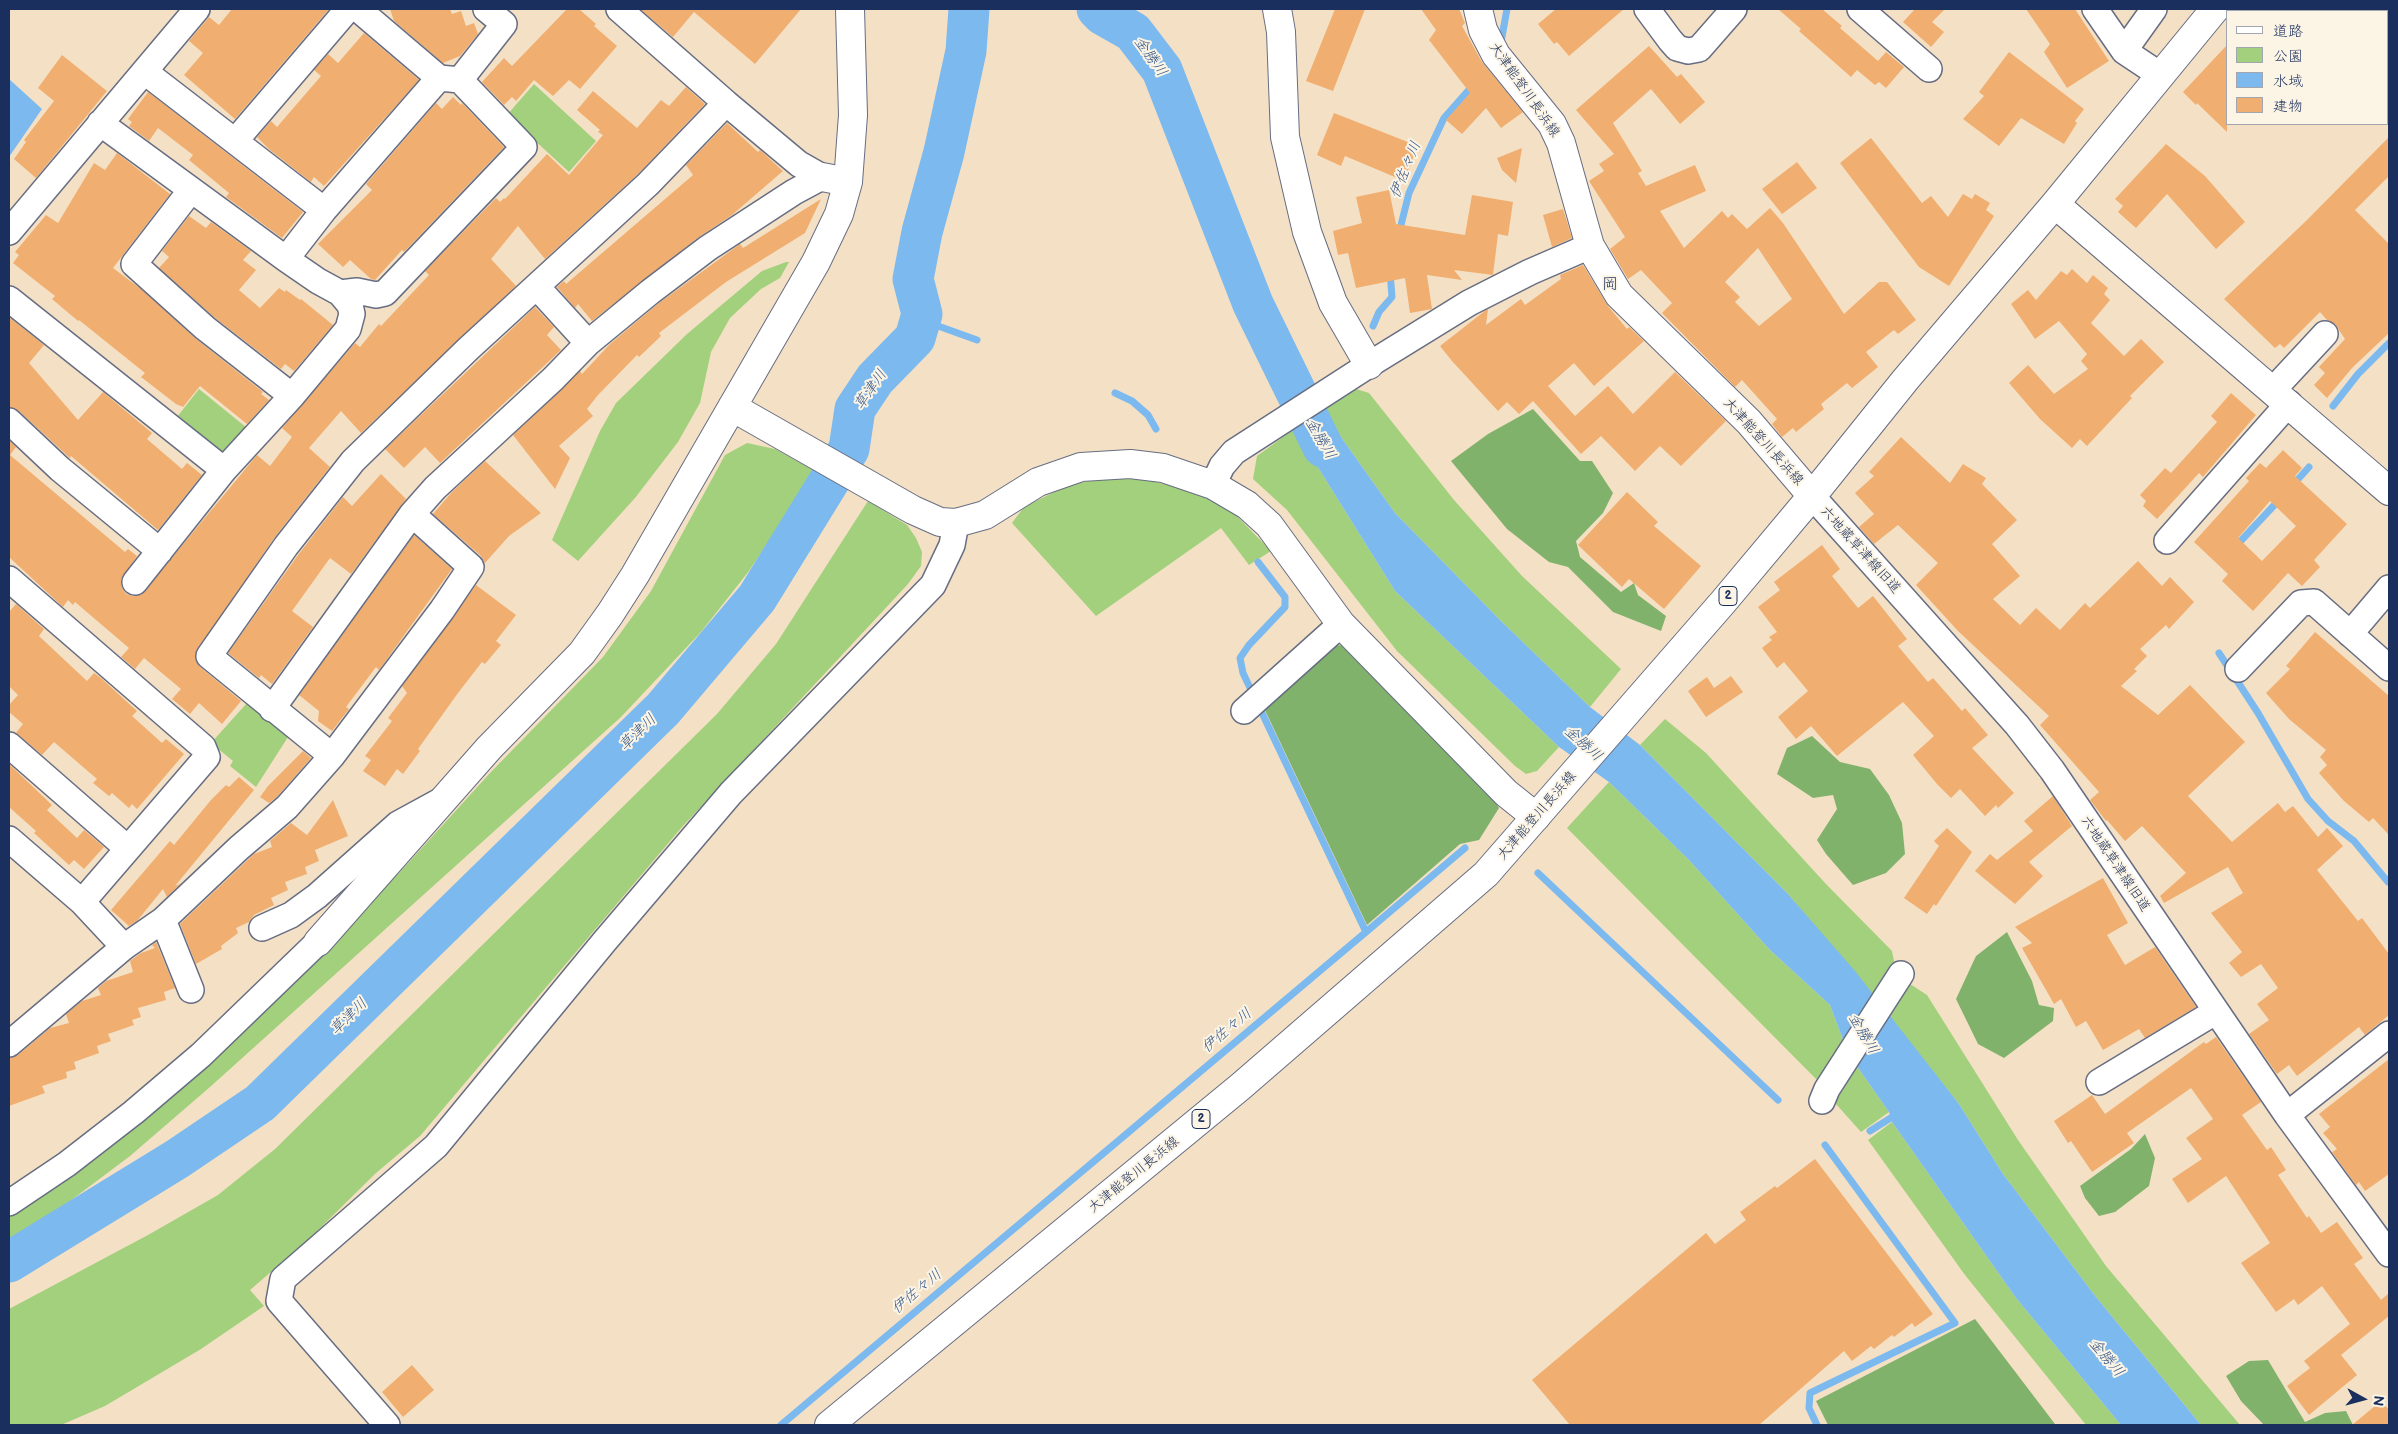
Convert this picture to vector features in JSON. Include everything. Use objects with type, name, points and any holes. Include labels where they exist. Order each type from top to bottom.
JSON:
[{"type":"street","points":[[9,232],[197,9]]},
{"type":"street","points":[[236,140],[348,9]]},
{"type":"street","points":[[340,293],[357,291],[376,295],[385,293],[524,146],[450,79],[358,9]]},
{"type":"street","points":[[286,259],[324,210],[504,24],[486,9]]},
{"type":"street","points":[[619,9],[799,164],[835,179]]},
{"type":"street","points":[[9,1203],[67,1164],[142,1106],[208,1049],[318,942],[489,748],[582,653],[636,575],[816,262],[839,214],[835,179],[853,115],[850,9]]},
{"type":"street","points":[[1277,9],[1281,32],[1285,137],[1307,232],[1333,303],[1364,369]]},
{"type":"street","name":"大津能登川長浜線","points":[[829,1425],[1292,1042],[1486,874],[1557,794],[1812,496],[1749,422],[1619,294],[1590,246],[1561,143],[1552,124],[1496,55],[1483,30],[1478,9]]},
{"type":"street","points":[[1647,9],[1677,48],[1688,51],[1699,49],[1734,9]]},
{"type":"street","points":[[2095,9],[2124,51],[2160,74]]},
{"type":"street","points":[[2124,51],[2154,9]]},
{"type":"street","points":[[1812,496],[1906,379],[2056,204],[2160,74],[2215,9]]},
{"type":"street","points":[[1865,10],[1928,69]]},
{"type":"street","points":[[145,72],[236,140],[324,210]]},
{"type":"street","points":[[332,756],[209,656],[286,546],[353,461],[468,349],[648,184],[726,103]]},
{"type":"street","points":[[100,123],[286,259],[318,281],[340,293],[350,306],[352,314],[348,329],[292,396],[224,470],[134,582]]},
{"type":"street","points":[[272,709],[412,514],[435,488],[553,379],[588,343],[708,248],[794,192],[835,179]]},
{"type":"street","points":[[192,190],[134,264],[206,328],[292,396]]},
{"type":"street","points":[[2056,204],[2281,397],[2386,480]]},
{"type":"street","points":[[1213,485],[1222,466],[1234,452],[1248,442],[1469,302],[1530,272],[1590,246]]},
{"type":"street","points":[[537,287],[588,343]]},
{"type":"street","points":[[9,299],[224,470]]},
{"type":"street","points":[[2167,541],[2281,397],[2325,334]]},
{"type":"street","points":[[732,407],[912,510],[940,522],[956,523],[985,515],[1038,482],[1081,467],[1130,464],[1163,468],[1213,485],[1247,505],[1269,525],[1341,624],[1506,793],[1536,817]]},
{"type":"street","points":[[9,421],[60,469],[160,551]]},
{"type":"street","name":"六地蔵草津線旧道","points":[[1812,496],[2027,739],[2052,770],[2215,1012],[2287,1115],[2389,1254]]},
{"type":"street","points":[[9,1044],[124,947],[163,920],[238,848],[287,808],[332,756],[442,610],[471,566],[412,514]]},
{"type":"street","points":[[387,1425],[279,1301],[283,1279],[436,1146],[604,942],[731,794],[934,585],[952,545],[956,523]]},
{"type":"street","points":[[9,579],[203,748],[207,757],[82,902]]},
{"type":"street","points":[[2350,634],[2389,588]]},
{"type":"street","points":[[2238,670],[2301,604],[2314,602],[2389,668]]},
{"type":"street","points":[[1244,711],[1341,624]]},
{"type":"street","points":[[9,745],[127,848]]},
{"type":"street","points":[[262,928],[291,915],[317,896],[398,824],[420,810],[443,799]]},
{"type":"street","points":[[9,839],[82,902],[124,947]]},
{"type":"street","points":[[163,920],[191,990]]},
{"type":"street","points":[[1824,1095],[1901,974]]},
{"type":"street","points":[[2099,1082],[2215,1012]]},
{"type":"street","points":[[2287,1115],[2389,1034]]},
{"type":"green space","points":[[534,84],[596,141],[569,172],[507,115]]},
{"type":"green space","points":[[789,262],[780,278],[761,289],[730,318],[711,352],[700,403],[678,442],[635,498],[578,561],[552,540],[600,431],[616,403],[687,334],[762,271]]},
{"type":"green space","points":[[1353,388],[1369,393],[1454,500],[1522,576],[1621,669],[1590,707],[1501,621],[1395,513],[1321,409]]},
{"type":"green space","points":[[199,389],[247,428],[226,455],[215,455],[173,422]]},
{"type":"green space","points":[[1533,409],[1580,461],[1592,461],[1613,493],[1603,513],[1576,541],[1580,557],[1621,592],[1634,583],[1638,595],[1666,616],[1661,631],[1613,612],[1568,567],[1549,562],[1507,529],[1451,461],[1488,434]]},
{"type":"green space","points":[[1294,429],[1395,591],[1559,747],[1537,771],[1526,774],[1515,766],[1397,651],[1287,510],[1253,479],[1257,456]]},
{"type":"green space","points":[[747,443],[775,449],[815,471],[749,571],[701,632],[621,717],[210,1087],[130,1156],[50,1216],[9,1241],[9,1216],[92,1162],[162,1106],[222,1051],[400,872],[490,773],[603,657],[651,591],[725,455]]},
{"type":"green space","points":[[1106,478],[1145,479],[1197,493],[1233,512],[1271,551],[1249,565],[1221,528],[1096,616],[1012,523],[1024,507],[1050,494],[1069,485]]},
{"type":"green space","points":[[868,501],[907,525],[916,538],[922,552],[921,566],[908,584],[682,827],[420,1136],[376,1173],[309,1239],[250,1290],[264,1306],[201,1349],[105,1406],[61,1425],[9,1425],[9,1309],[148,1235],[218,1195],[275,1149],[717,714],[776,644]]},
{"type":"green space","points":[[1341,645],[1496,802],[1499,808],[1479,840],[1460,844],[1367,925],[1263,706],[1329,647]]},
{"type":"green space","points":[[247,703],[288,737],[256,787],[230,766],[233,761],[211,743]]},
{"type":"green space","points":[[1665,719],[1706,753],[1826,884],[1892,951],[1895,966],[1875,997],[1787,893],[1640,745]]},
{"type":"green space","points":[[1812,736],[1840,762],[1870,769],[1889,795],[1902,823],[1905,854],[1886,873],[1853,885],[1826,854],[1817,840],[1837,809],[1833,795],[1813,798],[1777,774],[1787,748]]},
{"type":"green space","points":[[1609,782],[1689,860],[1770,950],[1830,1005],[1845,1045],[1820,1083],[1567,828]]},
{"type":"green space","points":[[2007,932],[2032,981],[2039,1005],[2054,1008],[2053,1021],[2004,1058],[1978,1044],[1956,999],[1976,956]]},
{"type":"green space","points":[[1904,980],[1927,995],[2018,1140],[2106,1266],[2240,1425],[2201,1425],[2096,1297],[2003,1174],[1959,1104],[1887,1014]]},
{"type":"green space","points":[[1854,1062],[1889,1112],[1861,1132],[1836,1104],[1833,1096]]},
{"type":"green space","points":[[1892,1122],[2016,1298],[2121,1425],[2086,1425],[1965,1275],[1868,1140]]},
{"type":"green space","points":[[2145,1134],[2155,1158],[2149,1186],[2115,1212],[2099,1216],[2085,1198],[2080,1186],[2131,1149]]},
{"type":"green space","points":[[1975,1319],[2055,1424],[1828,1425],[1816,1401]]},
{"type":"green space","points":[[2268,1360],[2305,1422],[2325,1413],[2346,1411],[2353,1425],[2264,1425],[2241,1401],[2226,1376],[2249,1361]]},
{"type":"water","points":[[9,79],[42,109],[9,157]]},
{"type":"water","points":[[1321,409],[1395,513],[1501,621],[1590,707],[1640,745],[1787,893],[1855,971],[1959,1104],[2003,1174],[2096,1297],[2201,1425],[2121,1425],[2016,1298],[1892,1122],[1889,1112],[1854,1062],[1845,1045],[1830,1005],[1770,950],[1689,860],[1609,782],[1559,747],[1395,591],[1294,429]]},
{"type":"building","points":[[232,9],[329,9],[235,119],[184,75],[203,53],[189,41],[209,17],[219,25]]},
{"type":"building","points":[[390,9],[450,9],[452,14],[461,11],[466,26],[474,23],[478,34],[460,56],[443,63],[394,21]]},
{"type":"building","points":[[567,9],[579,9],[596,24],[594,26],[617,46],[580,89],[569,80],[553,96],[534,80],[516,101],[512,97],[504,105],[482,82],[504,58],[512,66]]},
{"type":"building","points":[[640,9],[801,9],[755,64],[694,12],[673,37]]},
{"type":"building","points":[[1335,9],[1365,9],[1333,91],[1306,81]]},
{"type":"building","points":[[1421,9],[1459,9],[1465,23],[1462,26],[1482,62],[1523,112],[1501,128],[1486,108],[1462,134],[1446,120],[1470,93],[1429,40],[1436,30]]},
{"type":"building","points":[[1556,9],[1624,9],[1569,56],[1557,42],[1554,44],[1538,24]]},
{"type":"building","points":[[1778,9],[1822,9],[1842,26],[1840,28],[1878,61],[1886,52],[1904,67],[1886,88],[1879,82],[1875,85],[1857,70],[1851,77],[1799,31],[1801,29]]},
{"type":"building","points":[[1915,9],[1945,9],[1932,22],[1944,32],[1931,47],[1903,22]]},
{"type":"building","points":[[2026,9],[2075,9],[2109,61],[2067,88],[2044,52],[2050,44]]},
{"type":"building","points":[[364,33],[419,80],[324,186],[314,177],[311,182],[270,150],[257,137],[271,121],[277,127],[321,76],[314,70],[328,54],[338,63]]},
{"type":"building","points":[[1649,46],[1677,77],[1681,74],[1705,102],[1680,124],[1651,89],[1613,123],[1642,171],[1638,173],[1646,186],[1695,165],[1706,191],[1660,211],[1684,248],[1722,211],[1728,218],[1732,214],[1747,229],[1770,208],[1783,223],[1844,314],[1879,282],[1887,282],[1916,320],[1898,334],[1894,330],[1866,352],[1878,367],[1852,388],[1847,383],[1821,404],[1824,409],[1796,432],[1793,428],[1782,437],[1772,424],[1777,419],[1742,380],[1735,387],[1662,313],[1672,303],[1641,270],[1628,279],[1610,249],[1625,237],[1589,181],[1604,171],[1599,164],[1614,154],[1576,110]],"holes":[[[1758,248],[1792,299],[1759,326],[1735,302],[1740,297],[1725,282]]]},
{"type":"building","points":[[2226,46],[2227,132],[2183,92]]},
{"type":"building","points":[[2009,52],[2084,109],[2075,121],[2077,123],[2064,144],[2021,118],[1999,146],[1963,119],[1984,96],[1979,92]]},
{"type":"building","points":[[62,55],[107,91],[36,178],[14,159],[26,142],[24,140],[54,101],[38,88]]},
{"type":"building","points":[[686,87],[705,104],[638,174],[545,259],[518,226],[491,259],[516,286],[361,433],[341,411],[309,448],[330,467],[274,538],[195,654],[196,661],[200,667],[241,701],[222,724],[199,703],[190,714],[172,699],[181,689],[144,658],[135,669],[121,657],[129,648],[75,602],[73,605],[68,600],[63,607],[9,557],[9,440],[16,447],[10,455],[125,552],[128,549],[137,556],[121,580],[122,588],[126,594],[133,596],[141,595],[257,455],[270,466],[292,437],[282,428],[355,343],[360,347],[379,324],[381,326],[429,275],[425,271],[496,198],[500,202],[505,199],[547,154],[569,175],[603,135],[598,132],[600,130],[577,110],[593,91],[637,128],[661,100],[669,106]]},
{"type":"building","points":[[148,92],[303,212],[282,238],[226,197],[229,193],[189,160],[193,155],[158,128],[149,141],[129,126],[132,122],[128,119]]},
{"type":"building","points":[[453,97],[461,105],[462,103],[504,147],[404,252],[402,250],[375,280],[371,279],[350,260],[343,267],[318,244],[372,190],[366,184],[436,103],[442,109]]},
{"type":"building","points":[[1334,113],[1418,146],[1405,178],[1402,180],[1345,156],[1341,166],[1317,155]]},
{"type":"building","points":[[727,123],[758,152],[760,150],[783,171],[732,215],[699,237],[592,321],[578,304],[575,308],[557,287],[564,281],[566,284],[693,175],[686,165]]},
{"type":"building","points":[[2389,137],[2389,176],[2355,210],[2389,244],[2389,333],[2352,368],[2327,398],[2314,385],[2325,373],[2319,367],[2345,339],[2335,324],[2327,320],[2320,312],[2284,348],[2280,344],[2275,348],[2224,299],[2307,220]]},
{"type":"building","points":[[1871,138],[1922,203],[1931,196],[1948,217],[1963,194],[1972,199],[1975,194],[1990,203],[1986,210],[1994,216],[1949,286],[1919,267],[1840,163]]},
{"type":"building","points":[[2166,144],[2205,176],[2245,222],[2216,249],[2167,194],[2136,228],[2118,212],[2123,206],[2115,199]]},
{"type":"building","points":[[1522,148],[1516,183],[1502,170],[1497,158]]},
{"type":"building","points":[[117,153],[170,194],[113,268],[141,289],[196,339],[263,392],[261,394],[269,400],[247,424],[200,386],[183,407],[176,404],[141,377],[145,373],[78,321],[52,299],[55,296],[13,263],[19,255],[15,252],[46,215],[58,223],[94,163],[105,170]]},
{"type":"building","points":[[1797,162],[1817,188],[1782,214],[1762,189]]},
{"type":"building","points":[[1389,190],[1396,224],[1465,235],[1472,195],[1513,202],[1508,236],[1498,234],[1493,275],[1454,270],[1462,280],[1427,275],[1432,309],[1410,313],[1405,278],[1356,288],[1348,253],[1338,255],[1333,231],[1362,223],[1356,197]]},
{"type":"building","points":[[821,199],[805,233],[726,282],[659,333],[661,336],[639,357],[637,355],[598,395],[587,409],[593,416],[559,446],[570,458],[555,489],[513,435],[580,371],[582,374],[610,344],[659,303],[740,244],[743,248]]},
{"type":"building","points":[[1563,209],[1572,238],[1552,247],[1543,215]]},
{"type":"building","points":[[189,216],[206,228],[211,222],[251,251],[243,260],[256,270],[239,290],[260,308],[279,288],[301,299],[333,325],[294,371],[285,364],[281,369],[214,317],[159,268],[169,257],[162,251]]},
{"type":"building","points":[[1583,265],[1608,306],[1627,329],[1629,327],[1644,341],[1594,386],[1574,363],[1548,386],[1575,416],[1608,386],[1633,414],[1675,372],[1726,421],[1681,466],[1660,446],[1635,471],[1601,436],[1581,454],[1533,401],[1519,414],[1507,402],[1498,411],[1440,346],[1486,310],[1488,309],[1486,325],[1521,299],[1525,305],[1561,279],[1560,275]]},
{"type":"building","points":[[2072,269],[2087,283],[2093,275],[2108,288],[2104,294],[2110,300],[2091,323],[2124,356],[2141,339],[2164,362],[2130,396],[2132,398],[2087,446],[2080,439],[2072,448],[2040,419],[2009,383],[2028,365],[2054,394],[2088,369],[2081,361],[2087,354],[2059,321],[2035,339],[2011,304],[2028,290],[2036,300],[2061,271],[2067,275]]},
{"type":"building","points":[[535,307],[554,327],[547,335],[561,350],[440,463],[425,447],[404,468],[385,449]]},
{"type":"building","points":[[9,317],[44,345],[29,363],[78,420],[103,392],[152,433],[147,439],[182,469],[187,463],[202,475],[158,530],[71,456],[70,458],[19,411],[9,407]]},
{"type":"building","points":[[2231,393],[2256,415],[2203,477],[2199,473],[2157,519],[2143,506],[2146,501],[2140,495],[2165,468],[2171,473],[2217,422],[2211,416]]},
{"type":"building","points":[[1901,437],[1950,483],[1963,464],[1986,478],[1982,484],[2017,520],[1992,544],[2020,576],[1993,599],[2020,625],[2036,608],[2060,630],[2085,603],[2090,608],[2138,561],[2162,586],[2170,577],[2194,602],[2169,629],[2166,625],[2140,649],[2147,656],[2134,669],[2137,671],[2121,686],[2158,715],[2190,685],[2245,742],[2188,796],[2232,842],[2278,803],[2285,812],[2293,806],[2318,837],[2327,828],[2343,846],[2317,870],[2358,921],[2362,918],[2389,954],[2389,1015],[2365,1035],[2359,1027],[2297,1076],[2289,1065],[2277,1074],[2249,1034],[2269,1020],[2257,1004],[2278,988],[2261,964],[2241,977],[2229,963],[2242,952],[2211,913],[2243,893],[2228,867],[2164,903],[2160,896],[2186,873],[2142,826],[2125,841],[2106,821],[2090,800],[2099,792],[2040,725],[2049,716],[1958,631],[1916,585],[1938,563],[1898,525],[1874,544],[1859,527],[1874,514],[1855,493],[1874,476],[1869,472]]},
{"type":"building","points":[[2283,450],[2302,468],[2295,476],[2347,524],[2314,560],[2320,567],[2302,586],[2288,573],[2253,611],[2222,581],[2228,574],[2194,542],[2249,481],[2246,478],[2260,463],[2266,468]],"holes":[[[2270,501],[2296,526],[2262,561],[2238,538]]]},
{"type":"building","points":[[485,461],[541,513],[509,536],[485,563],[481,556],[433,514],[452,492]]},
{"type":"building","points":[[381,474],[406,499],[351,574],[330,558],[292,611],[313,627],[272,684],[261,675],[259,678],[228,653],[298,555],[343,497],[352,506]]},
{"type":"building","points":[[1627,492],[1658,522],[1654,526],[1701,566],[1664,609],[1629,579],[1622,587],[1578,545]]},
{"type":"building","points":[[414,535],[452,569],[379,670],[376,667],[346,707],[349,709],[332,731],[318,721],[319,711],[299,695]]},
{"type":"building","points":[[1822,545],[1840,569],[1832,576],[1858,608],[1873,596],[1907,639],[1898,646],[1928,682],[1933,678],[1962,711],[1965,708],[1988,735],[1972,748],[2014,793],[1998,808],[1996,805],[1985,816],[1960,789],[1951,798],[1937,784],[1913,755],[1934,736],[1903,702],[1837,756],[1811,726],[1796,739],[1778,717],[1808,691],[1784,662],[1777,668],[1762,648],[1772,640],[1769,637],[1777,632],[1758,607],[1780,590],[1774,582]]},
{"type":"building","points":[[476,585],[516,615],[496,641],[501,645],[485,664],[482,662],[458,693],[418,749],[420,751],[403,774],[397,769],[385,786],[363,771],[371,760],[365,756],[392,721],[388,718],[407,693],[402,686]]},
{"type":"building","points":[[16,604],[44,629],[39,636],[87,681],[94,673],[101,678],[137,711],[132,716],[162,743],[166,739],[184,754],[137,809],[132,804],[129,808],[112,793],[109,796],[93,783],[97,779],[54,742],[42,755],[16,733],[23,724],[9,712],[9,705],[18,695],[9,686],[9,612]]},
{"type":"building","points":[[2315,632],[2389,696],[2389,835],[2373,818],[2369,822],[2344,801],[2319,773],[2327,765],[2320,757],[2326,750],[2289,719],[2266,693],[2290,669],[2286,666]]},
{"type":"building","points":[[1731,676],[1743,692],[1706,717],[1688,691],[1707,677],[1714,688]]},
{"type":"building","points":[[303,751],[311,758],[277,797],[269,803],[260,797],[268,786]]},
{"type":"building","points":[[9,764],[52,805],[47,810],[77,838],[84,830],[104,847],[84,869],[74,860],[69,865],[34,833],[36,831],[9,807]]},
{"type":"building","points":[[239,777],[254,790],[175,886],[181,883],[167,897],[163,889],[137,921],[129,926],[111,910],[170,841],[174,845],[211,800],[226,785],[229,787]]},
{"type":"building","points":[[2053,796],[2072,826],[2029,862],[2043,876],[2015,904],[1975,871],[1990,854],[1997,860],[2033,831],[2024,821]]},
{"type":"building","points":[[333,800],[348,836],[315,850],[319,861],[305,867],[307,874],[285,882],[288,890],[271,898],[274,905],[254,915],[249,922],[236,928],[238,933],[221,946],[222,949],[196,964],[180,924],[254,854],[272,847],[270,841],[291,823],[307,835]]},
{"type":"building","points":[[1947,828],[1972,852],[1936,906],[1934,904],[1927,914],[1904,898],[1939,846],[1934,841]]},
{"type":"building","points":[[2103,878],[2128,923],[2107,935],[2125,965],[2155,947],[2196,1007],[2145,1038],[2139,1029],[2103,1050],[2086,1021],[2076,1027],[2061,999],[2054,1004],[2022,948],[2032,943],[2015,927]]},
{"type":"building","points":[[156,942],[175,988],[164,992],[166,1000],[138,1008],[141,1017],[132,1020],[134,1025],[108,1034],[111,1041],[97,1046],[99,1053],[74,1062],[76,1069],[66,1072],[67,1078],[42,1086],[45,1093],[9,1106],[9,1058],[18,1055],[50,1028],[69,1023],[66,1014],[82,1001],[101,995],[98,988],[106,981],[133,972],[130,961],[141,953],[155,948],[152,945]]},
{"type":"building","points":[[2216,1037],[2261,1102],[2242,1115],[2267,1150],[2271,1147],[2286,1170],[2278,1175],[2307,1218],[2309,1216],[2321,1233],[2337,1222],[2363,1258],[2354,1264],[2381,1300],[2389,1293],[2389,1316],[2341,1355],[2357,1375],[2309,1415],[2287,1386],[2310,1368],[2304,1361],[2350,1324],[2322,1286],[2298,1305],[2294,1299],[2276,1312],[2241,1263],[2270,1243],[2226,1176],[2188,1203],[2172,1179],[2202,1159],[2186,1138],[2213,1119],[2191,1088],[2127,1133],[2134,1143],[2092,1172],[2071,1141],[2068,1143],[2054,1121],[2092,1095],[2105,1114],[2204,1042],[2206,1044]]},
{"type":"building","points":[[2389,1059],[2389,1174],[2365,1191],[2359,1182],[2356,1185],[2332,1152],[2337,1149],[2323,1133],[2330,1127],[2319,1114]]},
{"type":"building","points":[[1815,1159],[1933,1314],[1915,1327],[1912,1323],[1874,1349],[1871,1346],[1852,1361],[1844,1351],[1759,1425],[1570,1425],[1532,1380],[1706,1233],[1715,1244],[1746,1220],[1740,1212],[1775,1186],[1777,1188]]},
{"type":"building","points":[[412,1365],[434,1390],[403,1417],[382,1392]]},
{"type":"building","points":[[2381,1401],[2389,1410],[2389,1425],[2352,1425]]},
{"type":"waterway","name":"草津川","points":[[9,1262],[177,1159],[260,1103],[663,709],[757,598],[849,449],[855,409],[875,379],[915,338],[922,314],[913,279],[922,232],[944,152],[966,51],[969,9]]},
{"type":"waterway","name":"金勝川","points":[[1097,9],[1103,15],[1133,32],[1162,70],[1253,304],[1323,447]]},
{"type":"waterway","name":"伊佐々川","points":[[1501,42],[1507,9]]},
{"type":"waterway","name":"伊佐々川","points":[[1399,233],[1409,193],[1444,118],[1474,84]]},
{"type":"waterway","name":"伊佐々川","points":[[1373,326],[1379,312],[1392,297],[1390,272]]},
{"type":"waterway","name":"伊佐々川","points":[[922,314],[927,322],[977,340]]},
{"type":"waterway","points":[[2333,406],[2358,374],[2389,343]]},
{"type":"waterway","name":"伊佐々川","points":[[1115,393],[1132,401],[1148,415],[1156,429]]},
{"type":"waterway","points":[[2292,486],[2309,467]]},
{"type":"waterway","points":[[2236,546],[2280,499]]},
{"type":"waterway","name":"伊佐々川","points":[[781,1425],[1366,932],[1243,673],[1240,658],[1249,645],[1285,607],[1285,597],[1258,562]]},
{"type":"waterway","points":[[2219,653],[2258,713],[2308,799],[2328,821],[2354,841],[2388,882]]},
{"type":"waterway","points":[[1366,932],[1465,848]]},
{"type":"waterway","points":[[1538,873],[1778,1100]]},
{"type":"waterway","points":[[1870,1131],[1897,1114]]},
{"type":"waterway","points":[[1817,1425],[1809,1408],[1810,1393],[1955,1323],[1825,1145]]},
{"type":"district","name":"岡","points":[[1610,285]]}]
